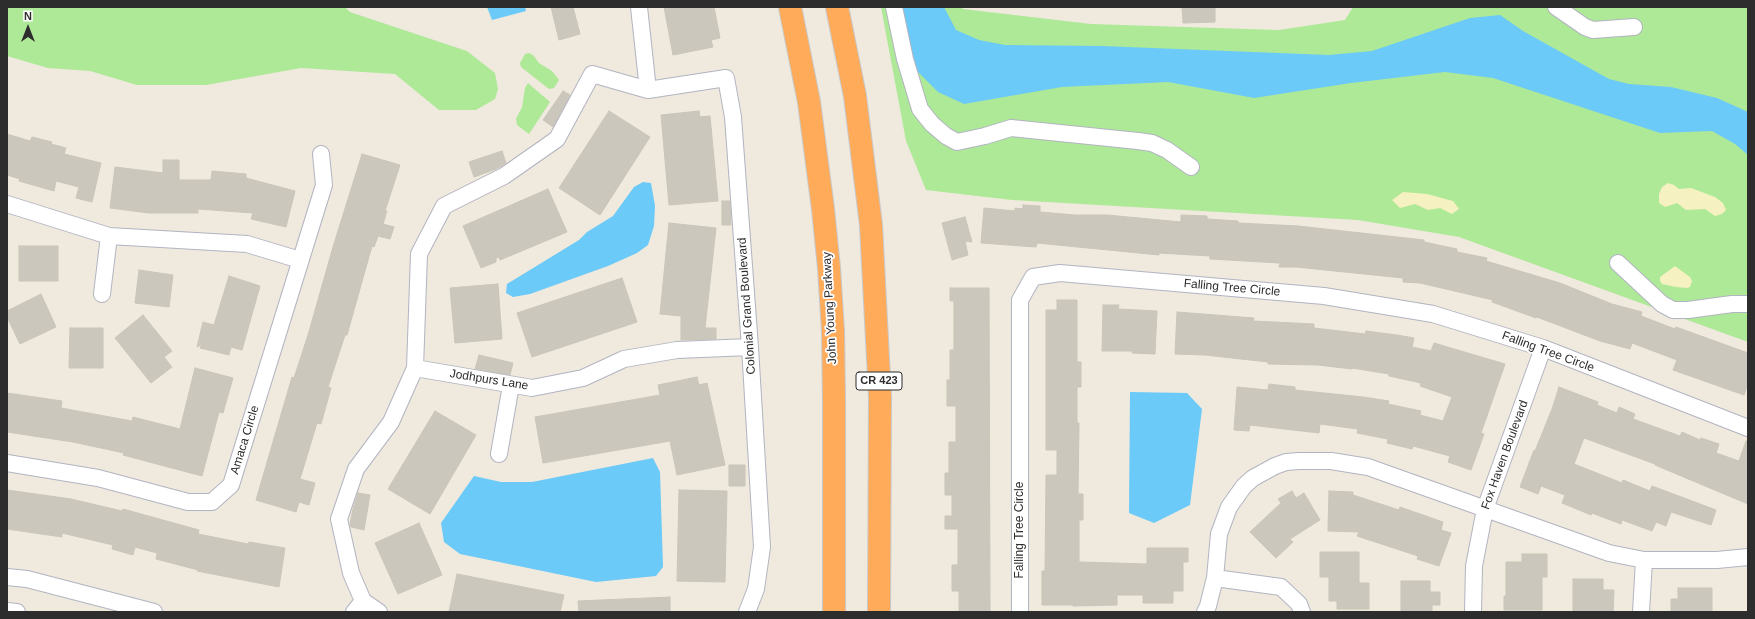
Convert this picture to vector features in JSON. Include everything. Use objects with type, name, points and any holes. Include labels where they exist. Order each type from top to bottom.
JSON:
[{"type":"highway","name":"John Young Parkway","points":[[790,7],[809,102],[829,268],[834,393],[834,612]]},
{"type":"highway","name":"CR 423","points":[[837,7],[855,96],[871,225],[880,397],[879,612]]},
{"type":"street","points":[[639,7],[648,90]]},
{"type":"street","points":[[894,7],[905,59],[920,109],[932,124],[946,136],[957,142],[985,136],[1010,128],[1138,141],[1152,143],[1167,150],[1191,167]]},
{"type":"street","points":[[1556,7],[1585,27],[1593,30],[1634,26]]},
{"type":"street","name":"Colonial Grand Boulevard","points":[[379,612],[359,607],[339,519],[356,470],[391,422],[415,368],[419,254],[444,206],[504,176],[558,139],[592,74],[648,90],[726,78],[733,117],[750,347],[762,546],[756,589],[747,612]]},
{"type":"street","name":"Amaca Circle","points":[[7,463],[98,478],[188,502],[212,502],[231,485],[324,185],[321,154]]},
{"type":"street","points":[[7,204],[109,236],[247,244],[300,260]]},
{"type":"street","points":[[102,294],[109,236]]},
{"type":"street","points":[[1618,263],[1662,304],[1673,310],[1688,310],[1732,304],[1748,304]]},
{"type":"street","name":"Falling Tree Circle","points":[[1020,612],[1020,300],[1033,277],[1060,273],[1324,296],[1433,314],[1543,348],[1748,428]]},
{"type":"street","name":"Jodhpurs Lane","points":[[415,368],[532,388],[583,378],[624,359],[670,352],[750,347]]},
{"type":"street","name":"Fox Haven Boulevard","points":[[1473,612],[1474,566],[1485,509],[1543,348]]},
{"type":"street","points":[[499,454],[511,385]]},
{"type":"street","points":[[1205,612],[1215,578],[1219,534],[1229,507],[1244,486],[1253,478],[1286,462],[1331,461],[1361,466],[1389,474],[1609,553],[1644,560],[1717,560],[1748,557]]},
{"type":"street","points":[[1641,612],[1644,560]]},
{"type":"street","points":[[7,576],[28,579],[154,612]]},
{"type":"street","points":[[1215,578],[1281,587],[1299,604],[1302,612]]},
{"type":"street","points":[[7,611],[17,612]]},
{"type":"green space","points":[[7,7],[345,7],[350,12],[467,51],[495,73],[498,89],[495,99],[476,110],[439,110],[395,74],[301,68],[206,85],[137,85],[90,71],[48,68],[7,56]]},
{"type":"green space","points":[[881,7],[962,7],[963,9],[1091,24],[1279,30],[1345,20],[1353,7],[1748,7],[1748,342],[1459,237],[1358,220],[1012,200],[926,190],[906,141]]},
{"type":"green space","points":[[529,53],[533,55],[539,63],[552,71],[559,80],[554,88],[549,89],[521,67],[520,63],[525,54]]},
{"type":"green space","points":[[528,83],[550,102],[529,134],[517,125],[516,119],[522,107],[525,88]]},
{"type":"sand","points":[[1668,183],[1679,189],[1691,188],[1715,197],[1723,203],[1726,210],[1722,214],[1715,216],[1705,209],[1686,210],[1677,203],[1665,207],[1659,203],[1659,194],[1662,187]]},
{"type":"sand","points":[[1403,192],[1427,194],[1453,201],[1459,209],[1452,214],[1440,208],[1428,210],[1415,204],[1400,208],[1392,200]]},
{"type":"sand","points":[[1675,266],[1690,277],[1692,281],[1690,287],[1676,287],[1662,284],[1660,277]]},
{"type":"water","points":[[487,7],[525,7],[526,11],[492,20]]},
{"type":"water","points":[[897,7],[944,7],[956,30],[979,40],[1005,45],[1102,46],[1329,55],[1372,51],[1470,18],[1500,15],[1523,31],[1609,79],[1629,84],[1671,87],[1717,98],[1748,112],[1748,155],[1735,144],[1712,131],[1660,133],[1493,78],[1445,72],[1351,83],[1254,98],[1168,82],[1062,87],[964,104],[938,92],[907,61]]},
{"type":"water","points":[[643,182],[651,183],[655,206],[654,226],[648,245],[637,253],[608,266],[530,294],[513,297],[506,293],[507,284],[579,240],[587,232],[613,216],[634,187]]},
{"type":"water","points":[[1130,392],[1187,393],[1202,409],[1190,505],[1154,523],[1129,513]]},
{"type":"water","points":[[653,458],[660,472],[663,567],[656,576],[596,582],[460,554],[444,542],[441,523],[474,476],[501,482],[532,482]]},
{"type":"building","points":[[551,7],[573,7],[580,34],[559,40]]},
{"type":"building","points":[[664,7],[714,7],[720,38],[711,40],[713,47],[673,55]]},
{"type":"building","points":[[1182,7],[1215,7],[1215,22],[1183,23]]},
{"type":"building","points":[[563,91],[570,95],[553,127],[543,120]]},
{"type":"building","points":[[609,111],[650,137],[600,215],[559,188]]},
{"type":"building","points":[[699,111],[700,117],[710,116],[718,201],[669,205],[661,115]]},
{"type":"building","points":[[7,134],[30,141],[32,137],[52,142],[51,144],[66,148],[64,154],[101,163],[92,202],[76,198],[79,187],[56,181],[54,191],[19,181],[20,179],[7,175]]},
{"type":"building","points":[[502,151],[506,163],[496,169],[474,177],[469,162]]},
{"type":"building","points":[[362,154],[400,165],[385,211],[387,211],[383,224],[394,227],[390,239],[378,236],[374,247],[372,246],[347,335],[345,335],[328,387],[331,388],[321,424],[317,423],[300,479],[315,483],[309,505],[299,502],[296,512],[256,500],[292,377],[294,378],[308,335],[333,247]]},
{"type":"building","points":[[163,160],[179,160],[179,180],[211,180],[212,171],[246,174],[246,178],[295,191],[286,227],[251,219],[253,213],[198,209],[198,213],[149,213],[110,208],[115,167],[163,173]]},
{"type":"building","points":[[548,189],[567,232],[500,260],[499,257],[496,258],[496,262],[481,268],[463,226]]},
{"type":"building","points":[[722,201],[730,201],[731,225],[722,225]]},
{"type":"building","points":[[1023,205],[1040,206],[1040,212],[1075,215],[1107,215],[1181,222],[1181,215],[1207,216],[1207,219],[1238,221],[1238,223],[1298,226],[1424,240],[1424,242],[1457,249],[1457,252],[1487,258],[1486,261],[1560,283],[1612,304],[1642,312],[1641,316],[1675,329],[1676,327],[1748,353],[1748,383],[1744,395],[1673,370],[1677,360],[1632,343],[1630,349],[1600,341],[1492,302],[1493,300],[1420,283],[1403,282],[1403,278],[1296,267],[1279,267],[1280,263],[1210,259],[1210,256],[1159,253],[1159,255],[1037,243],[1036,247],[981,243],[984,208],[1015,211],[1015,208],[1023,209]]},
{"type":"building","points":[[965,217],[972,242],[965,241],[968,255],[952,260],[942,223]]},
{"type":"building","points":[[669,223],[716,228],[705,328],[716,328],[716,339],[681,340],[681,316],[660,314]]},
{"type":"building","points":[[19,246],[58,246],[58,281],[19,281]]},
{"type":"building","points":[[139,270],[173,275],[169,307],[135,303]]},
{"type":"building","points":[[229,276],[260,286],[242,350],[231,347],[229,355],[200,348],[202,344],[197,347],[203,322],[214,325]]},
{"type":"building","points":[[622,278],[637,322],[532,357],[517,313]]},
{"type":"building","points":[[498,284],[502,339],[455,343],[450,288]]},
{"type":"building","points":[[950,288],[989,288],[990,612],[959,612],[959,591],[952,591],[952,565],[958,565],[958,529],[945,529],[945,516],[952,516],[952,495],[945,495],[945,473],[949,473],[949,442],[956,442],[956,406],[947,406],[947,380],[950,380],[950,350],[954,350],[954,301],[950,301]]},
{"type":"building","points":[[41,294],[56,327],[20,344],[7,317],[7,311]]},
{"type":"building","points":[[1057,300],[1077,300],[1077,362],[1081,362],[1081,387],[1077,387],[1077,423],[1079,423],[1078,494],[1083,494],[1083,520],[1079,520],[1079,562],[1147,564],[1147,548],[1188,548],[1188,562],[1183,562],[1183,591],[1173,591],[1173,603],[1143,603],[1143,595],[1117,595],[1117,605],[1042,605],[1042,571],[1045,571],[1046,475],[1057,475],[1057,450],[1046,450],[1046,310],[1057,310]]},
{"type":"building","points":[[1103,305],[1119,305],[1118,309],[1157,311],[1155,354],[1132,353],[1132,351],[1102,351]]},
{"type":"building","points":[[1177,312],[1254,318],[1253,321],[1314,324],[1314,328],[1365,334],[1366,331],[1397,335],[1414,338],[1412,347],[1431,351],[1434,343],[1505,364],[1481,433],[1484,434],[1471,470],[1448,462],[1450,456],[1413,446],[1412,449],[1387,443],[1388,439],[1357,433],[1358,429],[1320,424],[1319,433],[1250,425],[1249,431],[1234,430],[1237,387],[1268,390],[1269,384],[1295,387],[1295,390],[1389,401],[1388,404],[1421,411],[1420,415],[1443,421],[1452,397],[1420,386],[1421,383],[1389,376],[1389,374],[1352,368],[1318,365],[1268,364],[1268,362],[1205,355],[1175,354]]},
{"type":"building","points":[[143,315],[172,351],[164,357],[172,367],[151,383],[115,338]]},
{"type":"building","points":[[70,328],[103,328],[103,368],[69,368]]},
{"type":"building","points":[[479,355],[513,363],[510,375],[475,369]]},
{"type":"building","points":[[195,368],[233,378],[223,413],[219,412],[202,476],[123,455],[124,453],[73,442],[7,432],[7,393],[62,401],[61,408],[132,421],[133,417],[180,429]]},
{"type":"building","points":[[697,377],[699,385],[707,383],[725,465],[677,475],[670,441],[543,463],[535,417],[660,395],[658,385]]},
{"type":"building","points":[[1559,387],[1598,402],[1597,405],[1617,413],[1619,407],[1635,414],[1633,419],[1680,436],[1682,432],[1700,440],[1701,438],[1719,444],[1716,453],[1739,461],[1746,441],[1748,441],[1748,504],[1655,464],[1584,438],[1574,464],[1622,483],[1623,480],[1650,491],[1652,486],[1716,510],[1711,525],[1671,512],[1666,526],[1656,522],[1652,531],[1622,520],[1621,524],[1592,513],[1591,515],[1562,503],[1565,495],[1541,486],[1538,494],[1520,487],[1552,409]]},
{"type":"building","points":[[435,411],[476,435],[430,514],[388,489]]},
{"type":"building","points":[[729,465],[745,465],[745,486],[729,486]]},
{"type":"building","points":[[7,490],[71,499],[122,511],[123,509],[199,530],[198,534],[248,544],[249,542],[285,548],[279,587],[197,571],[198,570],[156,559],[157,553],[135,547],[133,555],[112,549],[113,545],[62,533],[62,537],[7,529]]},
{"type":"building","points":[[679,490],[727,491],[725,582],[677,581]]},
{"type":"building","points":[[1292,491],[1296,498],[1304,493],[1320,520],[1290,539],[1293,542],[1276,558],[1250,532],[1281,503],[1278,499]]},
{"type":"building","points":[[1329,491],[1353,492],[1353,495],[1399,510],[1400,507],[1443,522],[1441,530],[1451,533],[1439,566],[1417,559],[1418,556],[1357,536],[1359,532],[1328,531]]},
{"type":"building","points":[[358,493],[370,495],[364,530],[351,527],[350,524]]},
{"type":"building","points":[[419,523],[442,575],[398,594],[375,543]]},
{"type":"building","points":[[1320,552],[1359,552],[1359,583],[1369,583],[1369,609],[1337,609],[1337,601],[1329,601],[1329,577],[1320,577]]},
{"type":"building","points":[[1522,554],[1547,554],[1547,577],[1542,577],[1542,610],[1504,610],[1504,596],[1506,596],[1506,562],[1522,562]]},
{"type":"building","points":[[457,574],[564,595],[560,612],[449,612]]},
{"type":"building","points":[[1573,579],[1603,579],[1603,590],[1614,590],[1613,612],[1573,612]]},
{"type":"building","points":[[1401,581],[1430,581],[1430,592],[1440,592],[1440,605],[1432,605],[1432,612],[1401,612]]},
{"type":"building","points":[[1678,588],[1712,588],[1712,612],[1671,612],[1671,599],[1678,599]]},
{"type":"building","points":[[670,597],[670,612],[579,612],[578,601]]}]
